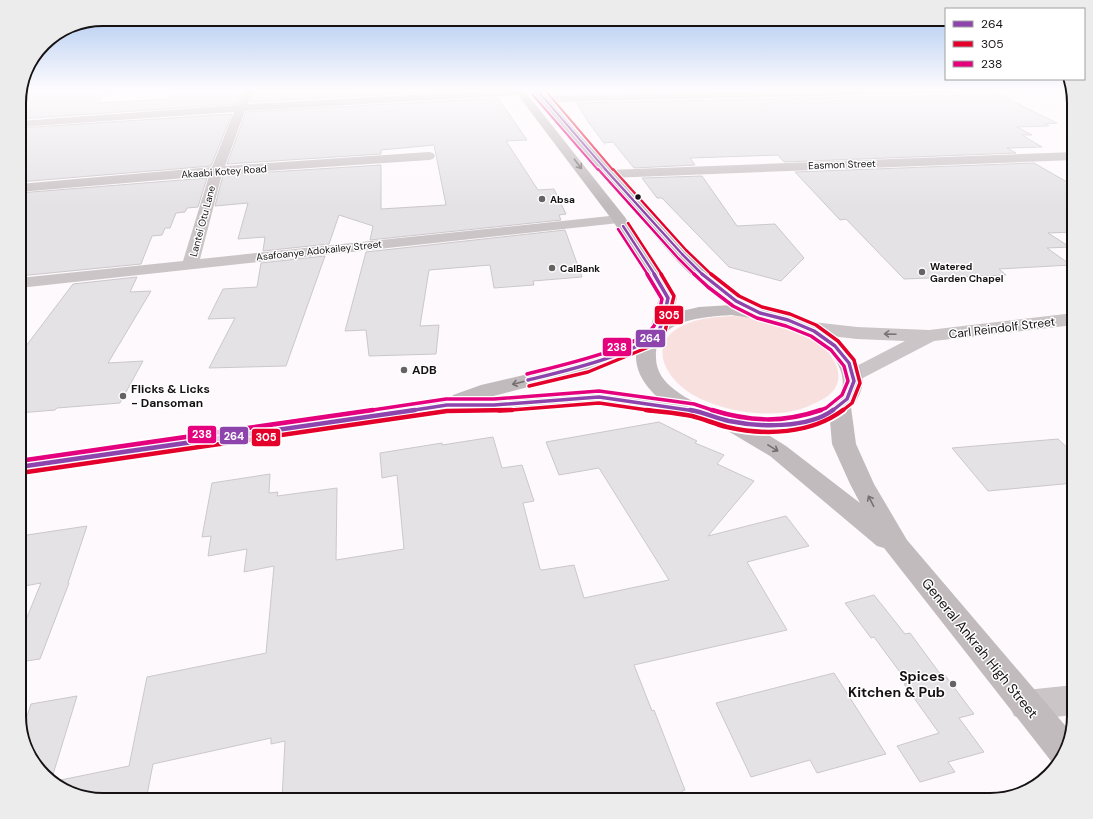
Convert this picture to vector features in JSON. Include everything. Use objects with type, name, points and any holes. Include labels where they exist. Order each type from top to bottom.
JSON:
[{"type":"main road","points":[[549,128],[619,219],[663,287],[668,298],[644,358],[650,376],[667,394],[693,410]]},
{"type":"main road","points":[[570,128],[682,254],[712,283],[736,301],[760,313]]},
{"type":"main road","points":[[26,466],[447,405],[494,405],[599,397],[693,410],[728,421],[766,426],[801,423],[829,413],[840,405],[847,399],[854,381],[849,363],[835,346],[814,331],[788,320],[760,313],[731,310],[704,312],[679,317],[654,334],[586,366],[489,390],[447,405]]},
{"type":"main road","name":"General Ankrah High Street","points":[[840,405],[844,444],[866,491],[897,547],[1061,746]]},
{"type":"main road","name":"General Ankrah High Street","points":[[728,421],[778,451],[897,547]]},
{"type":"street","name":"Lantei Otu Lane","points":[[190,264],[216,171],[232,128]]},
{"type":"street","name":"Akaabi Kotey Road","points":[[26,187],[216,171],[429,156]]},
{"type":"street","name":"Easmon Street","points":[[609,174],[1067,156]]},
{"type":"street","name":"Asafoanye Adokailey Street","points":[[26,282],[619,219]]},
{"type":"street","name":"Carl Reindolf Street","points":[[804,327],[857,333],[929,336],[1067,320]]},
{"type":"street","name":"Carl Reindolf Street","points":[[852,376],[929,336]]},
{"type":"street","points":[[1026,705],[1067,701]]},
{"type":"shaded area","points":[[734,316],[762,319],[790,326],[815,340],[826,349],[837,366],[838,378],[835,388],[825,398],[809,406],[796,411],[780,413],[747,412],[730,409],[714,404],[687,391],[677,383],[665,364],[662,354],[668,337],[677,329],[695,321]]},
{"type":"building","points":[[26,128],[226,128],[211,166],[26,181]]},
{"type":"building","points":[[240,128],[519,128],[527,140],[506,141],[538,190],[554,189],[566,214],[559,215],[561,220],[370,240],[373,226],[339,215],[329,244],[263,251],[265,237],[238,239],[248,203],[215,206],[223,175],[381,165],[381,209],[446,205],[434,145],[381,150],[381,154],[227,164]]},
{"type":"building","points":[[593,128],[1019,128],[1032,135],[1022,135],[1042,147],[1007,148],[1016,153],[784,162],[778,155],[690,158],[695,165],[634,168],[613,142],[604,143]]},
{"type":"building","points":[[1034,163],[1067,182],[1067,232],[1048,233],[1067,245],[1067,247],[1047,248],[1067,262],[1067,265],[999,269],[1006,275],[904,279],[846,219],[840,220],[795,172]]},
{"type":"building","points":[[702,176],[737,226],[775,224],[804,258],[781,281],[729,267],[662,198],[657,198],[642,178]]},
{"type":"building","points":[[207,178],[198,207],[187,208],[185,212],[176,213],[170,228],[165,228],[162,235],[152,236],[141,264],[26,275],[26,192]]},
{"type":"building","points":[[565,230],[582,277],[533,281],[534,285],[494,288],[490,265],[429,270],[420,326],[439,325],[436,354],[369,356],[366,330],[345,331],[366,252]]},
{"type":"building","points":[[325,256],[286,366],[209,368],[235,318],[208,319],[223,289],[257,287],[261,263]]},
{"type":"building","points":[[137,277],[130,292],[151,291],[108,363],[143,361],[120,403],[57,408],[55,410],[26,412],[26,346],[73,284]]},
{"type":"building","points":[[659,422],[697,441],[695,443],[724,455],[717,464],[754,481],[708,536],[786,516],[809,546],[747,562],[787,630],[634,665],[652,711],[654,710],[685,790],[682,791],[683,793],[282,793],[285,741],[271,744],[271,738],[153,764],[147,793],[88,792],[60,780],[129,766],[147,677],[266,653],[274,566],[244,572],[247,549],[208,556],[211,536],[202,537],[212,483],[270,474],[269,493],[278,492],[277,496],[337,488],[336,560],[404,549],[397,475],[382,478],[380,453],[442,443],[442,445],[493,437],[502,468],[522,465],[534,501],[523,503],[540,569],[542,570],[574,565],[584,598],[669,580],[599,468],[559,475],[546,442]]},
{"type":"building","points":[[1058,439],[1067,447],[1067,484],[988,491],[952,448]]},
{"type":"building","points":[[87,526],[69,583],[40,659],[26,661],[26,620],[41,583],[26,586],[27,535]]},
{"type":"building","points":[[874,595],[905,634],[910,633],[941,675],[944,674],[974,714],[959,718],[984,752],[948,762],[955,772],[920,782],[897,746],[939,733],[904,684],[908,683],[874,637],[871,638],[845,603]]},
{"type":"building","points":[[834,673],[886,754],[817,773],[810,760],[751,777],[716,703]]},
{"type":"building","points":[[77,696],[53,775],[36,755],[32,746],[26,721],[31,704]]},
{"type":"transit line","name":"238","points":[[26,460],[446,399],[494,399],[599,391],[694,404],[729,415],[766,420],[800,417],[826,408],[842,395],[848,381],[844,366],[831,350],[811,336],[786,326],[757,318],[733,306],[708,287],[678,258],[562,128]]},
{"type":"transit line","name":"264","points":[[26,466],[447,405],[494,405],[599,397],[693,410],[728,421],[766,426],[801,423],[829,413],[847,399],[854,381],[849,363],[835,346],[814,331],[788,320],[760,313],[736,301],[712,283],[682,254],[609,174],[570,128]]},
{"type":"transit line","name":"305","points":[[26,472],[447,411],[494,411],[599,403],[692,416],[727,427],[767,432],[802,429],[832,418],[852,403],[860,383],[854,360],[838,341],[816,325],[790,314],[762,307],[739,296],[716,278],[686,250],[613,170],[577,128]]},
{"type":"transit line","name":"305","points":[[529,386],[588,372],[651,346],[665,331],[674,296],[668,284],[628,223]]},
{"type":"transit line","name":"264","points":[[528,380],[586,366],[648,341],[660,328],[668,298],[663,287],[623,226]]},
{"type":"transit line","name":"238","points":[[527,374],[584,360],[645,336],[655,325],[662,299],[658,290],[618,229]]},
{"type":"place","name":"Absa","points":[[542,199]]},
{"type":"place","name":"CalBank","points":[[552,268]]},
{"type":"place","name":"Watered Garden Chapel","points":[[922,272]]},
{"type":"place","name":"ADB","points":[[404,370]]},
{"type":"place","name":"Flicks & Licks - Dansoman","points":[[123,396]]},
{"type":"place","name":"Spices Kitchen & Pub","points":[[953,684]]}]
